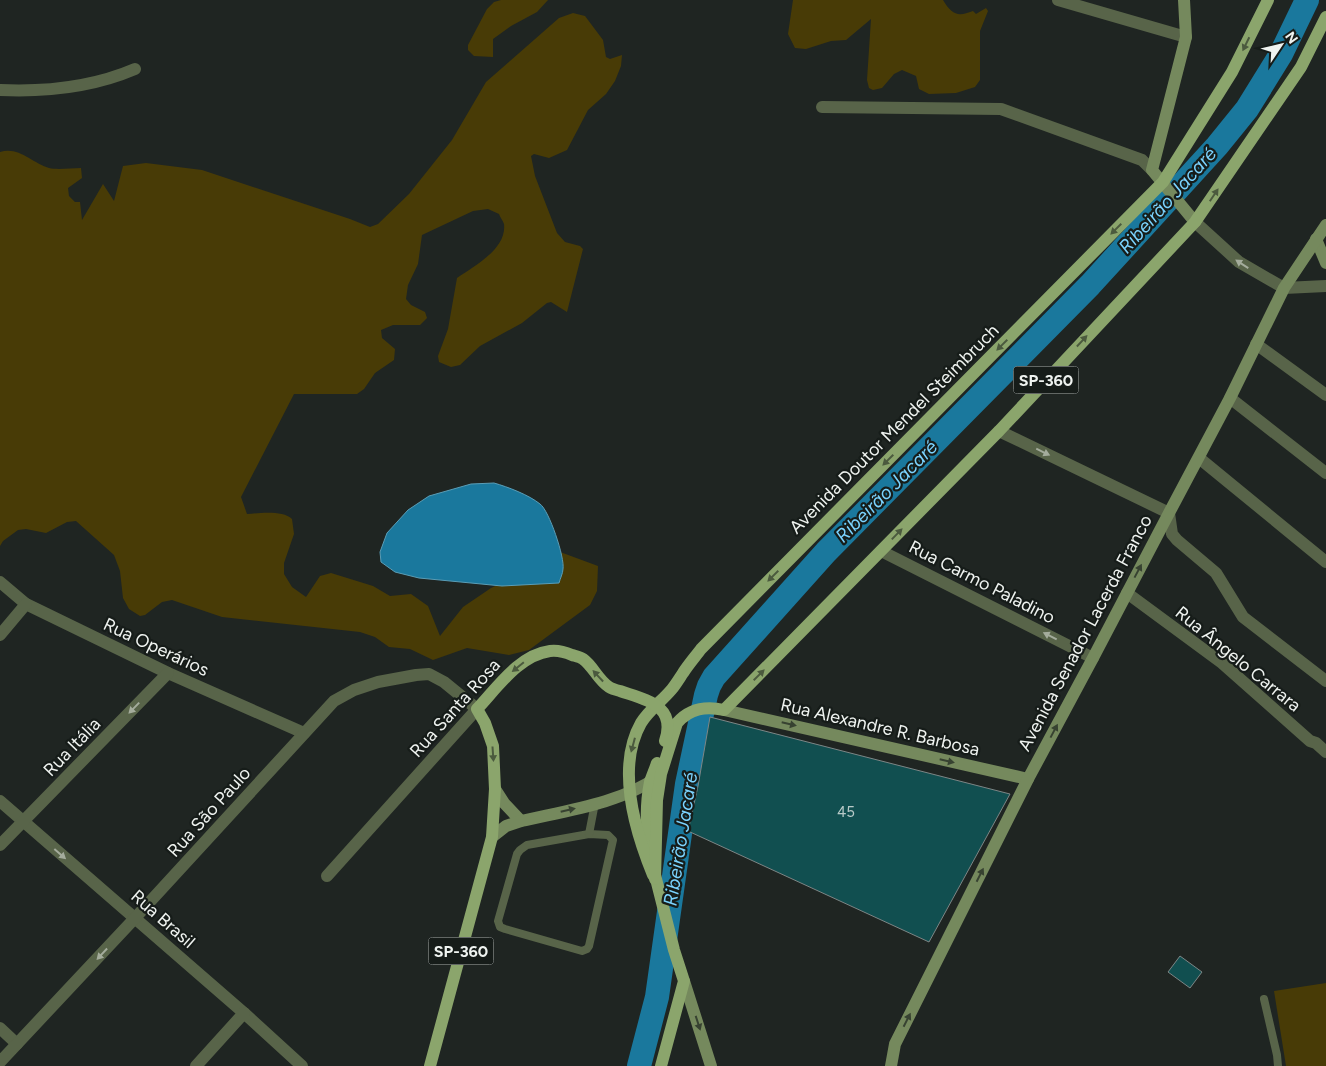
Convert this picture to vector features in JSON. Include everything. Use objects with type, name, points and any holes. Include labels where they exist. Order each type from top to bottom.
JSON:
[{"type":"main road","points":[[1184,0],[1186,37],[1152,170],[1193,218]]},
{"type":"main road","name":"SP-360","points":[[1166,185],[1232,72],[1268,0]]},
{"type":"main road","name":"SP-360","points":[[721,709],[999,431],[1193,218],[1302,68],[1326,17]]},
{"type":"main road","name":"Avenida Doutor Mendel Steimbruch","points":[[655,879],[645,856],[630,792],[629,770],[631,751],[636,732],[642,722],[674,687],[701,649],[1166,185]]},
{"type":"main road","name":"Avenida Senador Lacerda Franco","points":[[892,1066],[895,1044],[1028,779],[1199,458],[1284,288],[1326,225]]},
{"type":"main road","points":[[1316,239],[1326,263]]},
{"type":"main road","name":"Rua Santa Rosa","points":[[477,709],[516,667],[535,655],[550,651],[562,651],[583,659],[609,687],[642,698],[656,705]]},
{"type":"main road","points":[[656,705],[666,716],[666,736],[650,782],[647,814],[655,879],[674,950],[711,1066]]},
{"type":"main road","points":[[655,879],[657,800],[661,774],[677,722],[691,712],[705,708],[721,709]]},
{"type":"main road","name":"SP-360","points":[[430,1066],[492,837],[495,789],[493,746],[485,723],[477,709]]},
{"type":"main road","name":"Rua Alexandre R. Barbosa","points":[[721,709],[1028,779]]},
{"type":"main road","points":[[492,837],[506,826],[521,821],[617,797],[650,782],[661,774]]},
{"type":"main road","points":[[495,789],[504,803],[521,821]]},
{"type":"main road","points":[[661,1066],[684,981]]},
{"type":"street","points":[[1059,0],[1186,37]]},
{"type":"street","points":[[0,90],[76,87],[124,74],[135,69]]},
{"type":"street","points":[[822,107],[1001,109],[1142,160],[1152,170]]},
{"type":"street","points":[[1193,218],[1239,262],[1284,288],[1326,286]]},
{"type":"street","points":[[1256,344],[1326,395]]},
{"type":"street","points":[[1230,398],[1326,473]]},
{"type":"street","points":[[999,431],[1169,513],[1172,534],[1216,573],[1243,617],[1326,681]]},
{"type":"street","points":[[1199,458],[1326,562]]},
{"type":"street","name":"Rua Carmo Paladino","points":[[881,551],[1093,658]]},
{"type":"street","name":"Rua Operários","points":[[0,582],[26,604],[168,673],[304,734]]},
{"type":"street","name":"Rua Ângelo Carrara","points":[[1127,593],[1222,663],[1310,741],[1316,743],[1326,752]]},
{"type":"street","points":[[0,635],[26,604]]},
{"type":"street","name":"Rua Itália","points":[[0,845],[168,673]]},
{"type":"street","name":"Rua São Paulo","points":[[0,1062],[334,701],[354,690],[378,682],[428,674],[444,682],[477,709]]},
{"type":"street","name":"Rua Santa Rosa","points":[[327,876],[477,709]]},
{"type":"street","name":"Rua Brasil","points":[[0,801],[244,1013],[302,1066]]},
{"type":"street","points":[[196,1066],[244,1013]]},
{"type":"street","points":[[0,1028],[17,1044]]},
{"type":"lane","points":[[589,834],[595,803]]},
{"type":"lane","points":[[589,834],[608,835],[613,840],[589,946],[582,950],[500,927],[498,921],[517,854],[520,850],[527,845],[589,834]]},
{"type":"lane","points":[[1264,999],[1278,1066]]},
{"type":"shaded area","points":[[501,0],[548,0],[537,12],[511,26],[493,39],[493,57],[474,56],[468,50],[468,45],[487,9],[494,2]]},
{"type":"shaded area","points":[[793,0],[943,0],[952,12],[959,14],[973,11],[976,14],[986,8],[988,11],[980,31],[980,80],[975,87],[956,93],[929,94],[919,89],[916,76],[902,70],[894,74],[882,88],[873,90],[869,88],[867,80],[871,19],[846,40],[831,41],[806,49],[795,48],[788,34]]},
{"type":"shaded area","points":[[573,13],[585,16],[603,40],[606,57],[610,59],[622,55],[621,66],[615,81],[606,94],[588,110],[567,150],[549,158],[534,154],[531,156],[535,176],[557,233],[565,242],[580,246],[583,249],[567,312],[551,302],[547,303],[522,323],[480,346],[460,365],[451,367],[439,362],[438,356],[448,329],[457,278],[495,249],[504,233],[504,224],[499,214],[488,209],[473,211],[422,235],[418,264],[408,285],[406,299],[411,305],[425,312],[427,318],[420,325],[393,325],[381,330],[382,338],[395,349],[394,360],[375,373],[364,389],[357,394],[294,394],[241,497],[247,514],[277,513],[292,519],[294,534],[284,563],[284,574],[292,587],[306,597],[320,576],[331,573],[373,586],[390,596],[411,594],[428,606],[440,636],[463,607],[491,588],[516,576],[552,549],[598,566],[597,591],[590,605],[529,650],[509,655],[467,648],[433,660],[410,649],[389,647],[375,637],[360,632],[222,617],[172,600],[162,602],[145,615],[140,616],[129,609],[123,598],[120,571],[114,555],[76,521],[67,522],[46,533],[26,529],[18,530],[3,541],[0,546],[0,152],[13,151],[49,168],[81,168],[82,178],[68,188],[69,196],[75,202],[80,202],[82,220],[103,184],[114,201],[123,166],[146,163],[202,170],[370,227],[378,224],[409,194],[452,140],[486,82],[559,18]]},
{"type":"shaded area","points":[[1326,983],[1326,1066],[1286,1066],[1274,991]]},
{"type":"water","points":[[494,483],[524,494],[544,508],[552,524],[562,555],[563,571],[559,583],[502,586],[419,578],[395,572],[381,562],[380,552],[387,533],[408,510],[429,496],[471,484]]},
{"type":"building","points":[[710,717],[1010,794],[929,942],[688,831]]},
{"type":"building","points":[[1180,956],[1202,972],[1190,988],[1168,972]]},
{"type":"waterway","name":"Ribeirão Jacaré","points":[[639,1066],[657,997],[687,784],[706,695],[714,677],[826,552],[1090,285],[1217,146],[1247,109],[1281,54],[1307,0]]}]
